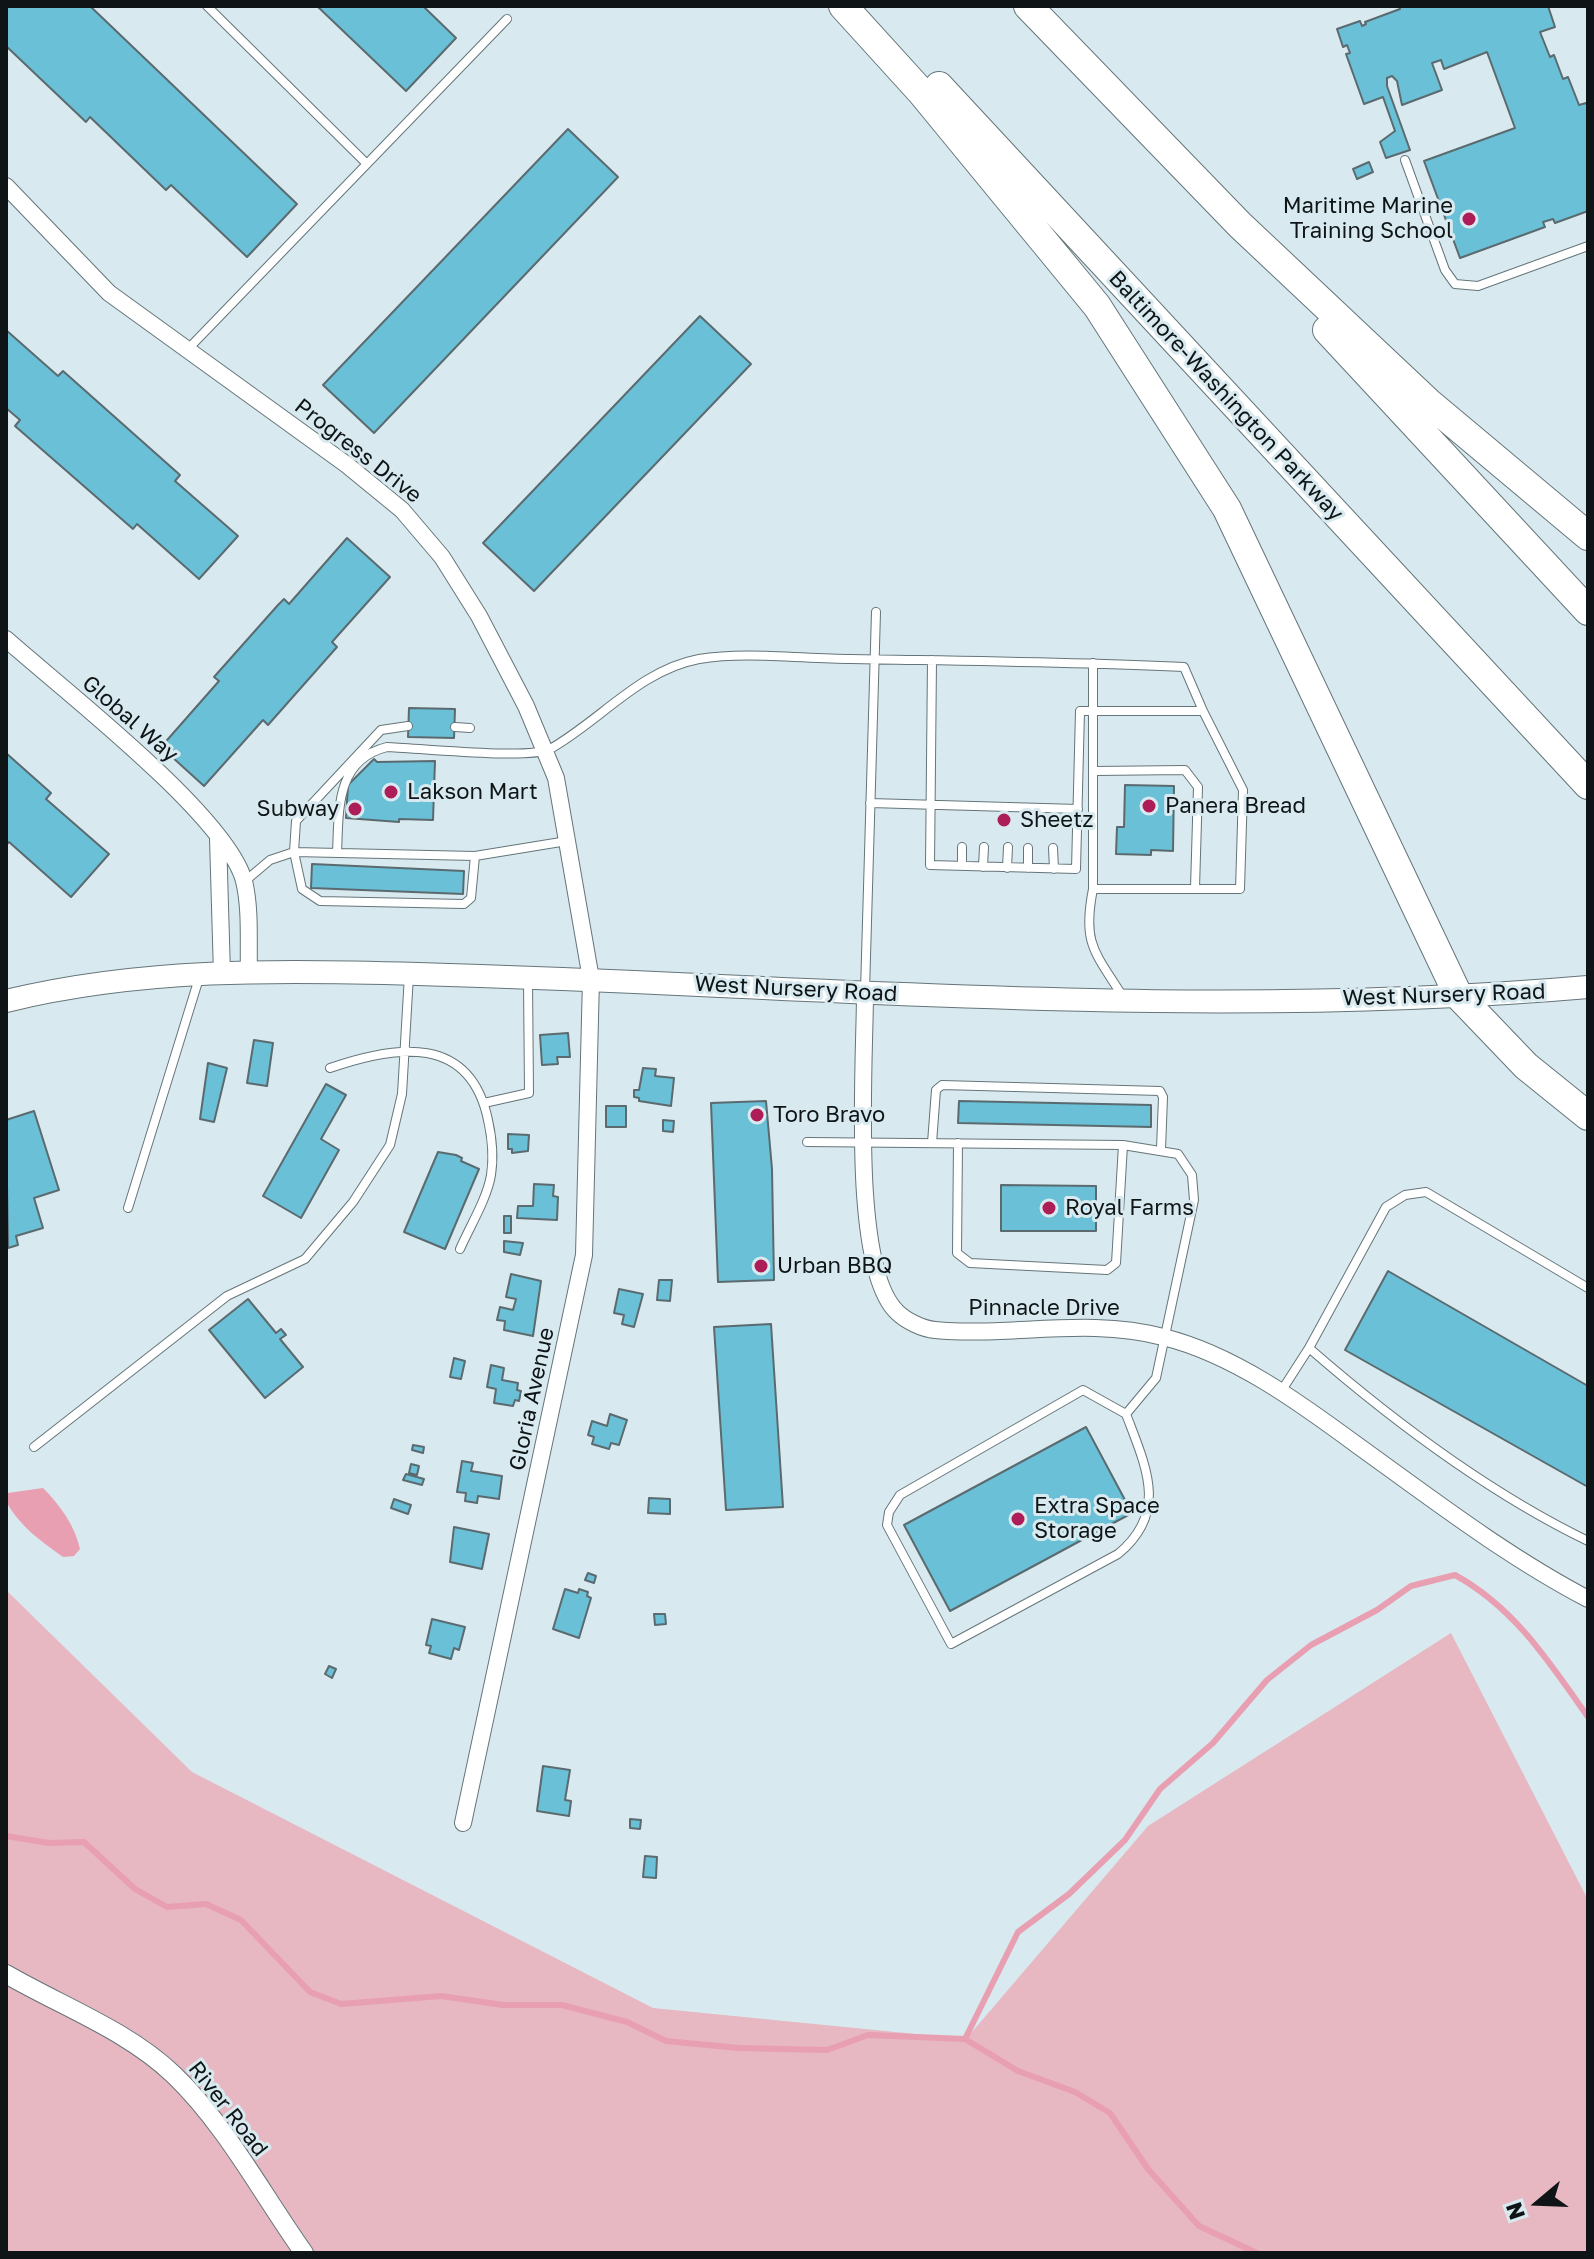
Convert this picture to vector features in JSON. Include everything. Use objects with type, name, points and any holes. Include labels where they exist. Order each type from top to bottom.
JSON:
[{"type":"highway","points":[[843,6],[922,93],[1088,294],[1227,509],[1458,995],[1526,1066],[1588,1116]]},
{"type":"highway","name":"Baltimore-Washington Parkway","points":[[865,6],[1588,785]]},
{"type":"highway","points":[[1028,6],[1240,225],[1428,402],[1588,536]]},
{"type":"highway","points":[[1240,225],[1243,239],[1588,611]]},
{"type":"main road","name":"West Nursery Road","points":[[6,1001],[122,978],[249,973],[591,979],[865,993],[1126,1001],[1458,995],[1588,987]]},
{"type":"street","name":"Progress Drive","points":[[6,186],[109,293],[347,465],[402,510],[442,557],[479,616],[547,751],[567,841],[591,979]]},
{"type":"street","name":"Global Way","points":[[6,639],[172,785],[233,855],[244,882],[249,973]]},
{"type":"street","points":[[211,974],[218,838]]},
{"type":"street","name":"Gloria Avenue","points":[[463,1823],[584,1255],[591,979]]},
{"type":"street","name":"Pinnacle Drive","points":[[865,993],[865,1142],[869,1236],[880,1286],[896,1312],[932,1330],[1112,1328],[1165,1337],[1282,1390],[1491,1541],[1588,1599]]},
{"type":"street","name":"River Road","points":[[6,1974],[142,2050],[173,2075],[209,2117],[304,2253]]},
{"type":"lane","points":[[207,6],[367,164]]},
{"type":"lane","points":[[187,350],[507,19]]},
{"type":"lane","points":[[1405,160],[1445,270],[1455,284],[1478,286],[1588,246]]},
{"type":"lane","points":[[865,993],[876,612]]},
{"type":"lane","points":[[337,853],[344,780],[374,750],[387,747],[470,750],[501,755],[547,751],[584,723],[679,663],[704,658],[873,659],[1184,667],[1243,790],[1240,889],[1093,889]]},
{"type":"lane","points":[[932,660],[930,865],[1076,869],[1080,711],[1203,711]]},
{"type":"lane","points":[[1093,663],[1093,889],[1087,921],[1091,942],[1126,1001]]},
{"type":"lane","points":[[408,726],[381,730],[296,821],[294,852],[302,889],[320,901],[454,906],[471,898],[475,856]]},
{"type":"lane","points":[[455,727],[470,728]]},
{"type":"lane","points":[[1095,771],[1185,770],[1198,787],[1195,888]]},
{"type":"lane","points":[[870,803],[1078,809]]},
{"type":"lane","points":[[963,819],[964,805]]},
{"type":"lane","points":[[984,806],[984,819]]},
{"type":"lane","points":[[1008,820],[1009,807]]},
{"type":"lane","points":[[1029,821],[1030,808]]},
{"type":"lane","points":[[1053,808],[1053,821]]},
{"type":"lane","points":[[244,882],[270,860],[294,852],[475,856],[567,841]]},
{"type":"lane","points":[[962,847],[962,866]]},
{"type":"lane","points":[[983,867],[984,847]]},
{"type":"lane","points":[[1007,868],[1008,847]]},
{"type":"lane","points":[[1028,848],[1028,868]]},
{"type":"lane","points":[[1053,848],[1054,869]]},
{"type":"lane","points":[[128,1208],[211,974]]},
{"type":"lane","points":[[34,1447],[227,1296],[305,1259],[353,1202],[390,1145],[402,1094],[409,974]]},
{"type":"lane","points":[[484,1103],[529,1093],[528,977]]},
{"type":"lane","points":[[330,1068],[361,1057],[438,1054],[460,1064],[478,1086],[493,1146],[491,1178],[460,1249]]},
{"type":"lane","points":[[932,1143],[936,1090],[942,1085],[1160,1091],[1163,1097],[1161,1149]]},
{"type":"lane","points":[[807,1142],[1123,1145],[1178,1154],[1192,1175],[1194,1200],[1156,1378],[1126,1414]]},
{"type":"lane","points":[[958,1143],[957,1253],[970,1263],[1107,1270],[1116,1263],[1123,1145]]},
{"type":"lane","points":[[1282,1390],[1309,1348],[1386,1207],[1405,1195],[1426,1192],[1588,1288]]},
{"type":"lane","points":[[1309,1348],[1357,1389],[1471,1473],[1588,1541]]},
{"type":"lane","points":[[1083,1390],[1126,1414],[1150,1488],[1149,1515],[1137,1538],[1118,1554],[951,1644],[887,1525],[889,1512],[900,1495],[1083,1390]]},
{"type":"shaded area","points":[[43,1488],[71,1524],[80,1549],[74,1556],[63,1557],[39,1539],[17,1518],[6,1501],[8,1493]]},
{"type":"shaded area","points":[[6,1590],[192,1772],[653,2008],[966,2039],[1148,1826],[1451,1633],[1588,1900],[1588,2253],[6,2253]]},
{"type":"building","points":[[6,6],[90,6],[297,204],[247,257],[171,185],[166,190],[90,117],[86,122],[6,46]]},
{"type":"building","points":[[317,6],[423,6],[456,38],[406,91]]},
{"type":"building","points":[[1399,6],[1548,6],[1555,27],[1540,32],[1550,57],[1554,55],[1563,79],[1568,77],[1579,105],[1586,103],[1588,108],[1588,211],[1555,223],[1553,219],[1543,222],[1545,227],[1460,258],[1424,161],[1515,128],[1487,52],[1444,69],[1441,60],[1432,63],[1442,90],[1402,105],[1397,81],[1392,76],[1387,78],[1387,86],[1410,150],[1386,158],[1380,142],[1395,131],[1383,97],[1364,104],[1346,54],[1350,53],[1347,45],[1343,47],[1337,29],[1360,21],[1362,26],[1365,22],[1400,9]]},
{"type":"building","points":[[568,129],[618,177],[374,433],[323,385]]},
{"type":"building","points":[[1369,162],[1373,172],[1357,179],[1353,169]]},
{"type":"building","points":[[700,316],[751,364],[534,591],[483,543]]},
{"type":"building","points":[[6,330],[58,376],[63,371],[180,475],[175,481],[238,536],[199,579],[137,524],[133,529],[15,426],[20,420],[6,408]]},
{"type":"building","points":[[347,538],[390,577],[332,642],[337,647],[268,725],[263,720],[204,786],[161,747],[219,681],[214,677],[278,605],[284,599],[289,604]]},
{"type":"building","points":[[409,708],[455,709],[454,738],[408,737]]},
{"type":"building","points":[[6,753],[51,793],[46,799],[109,854],[71,897],[9,842],[6,845]]},
{"type":"building","name":"Lakson Mart","points":[[374,759],[377,762],[435,761],[433,820],[399,819],[399,822],[346,818],[348,785]]},
{"type":"building","name":"Panera Bread","points":[[1125,785],[1174,786],[1173,851],[1151,850],[1151,855],[1116,854],[1117,827],[1124,827]]},
{"type":"building","points":[[312,864],[464,871],[463,894],[311,888]]},
{"type":"building","points":[[568,1033],[570,1057],[557,1057],[558,1064],[542,1065],[540,1035]]},
{"type":"building","points":[[254,1040],[273,1043],[267,1086],[247,1083]]},
{"type":"building","points":[[208,1063],[227,1068],[214,1122],[200,1119]]},
{"type":"building","points":[[643,1068],[656,1069],[655,1076],[674,1078],[671,1106],[639,1101],[634,1097],[634,1090],[639,1090]]},
{"type":"building","points":[[326,1084],[346,1095],[321,1139],[339,1150],[301,1218],[263,1196]]},
{"type":"building","points":[[766,1101],[772,1169],[774,1280],[718,1282],[711,1103]]},
{"type":"building","points":[[959,1101],[1151,1105],[1151,1127],[958,1123]]},
{"type":"building","points":[[606,1106],[626,1106],[626,1127],[606,1127]]},
{"type":"building","points":[[34,1111],[59,1190],[34,1198],[43,1228],[16,1236],[18,1245],[8,1248],[6,1120]]},
{"type":"building","points":[[663,1120],[674,1121],[673,1132],[663,1131]]},
{"type":"building","points":[[508,1134],[529,1135],[528,1151],[512,1153],[512,1149],[508,1149]]},
{"type":"building","points":[[438,1152],[456,1155],[462,1158],[461,1161],[479,1169],[445,1249],[404,1232]]},
{"type":"building","points":[[534,1184],[554,1185],[553,1196],[558,1197],[557,1220],[517,1218],[518,1206],[533,1206]]},
{"type":"building","name":"Royal Farms","points":[[1001,1185],[1096,1186],[1096,1231],[1001,1231]]},
{"type":"building","points":[[504,1216],[511,1216],[511,1233],[504,1233]]},
{"type":"building","points":[[504,1241],[523,1243],[520,1255],[504,1252]]},
{"type":"building","points":[[1388,1271],[1588,1386],[1588,1487],[1345,1350]]},
{"type":"building","points":[[511,1274],[541,1281],[533,1336],[504,1330],[505,1321],[497,1320],[500,1307],[513,1310],[516,1299],[506,1297]]},
{"type":"building","points":[[659,1280],[672,1280],[670,1301],[657,1300]]},
{"type":"building","points":[[619,1289],[643,1294],[634,1327],[622,1324],[624,1315],[614,1313]]},
{"type":"building","points":[[248,1299],[276,1333],[281,1329],[286,1335],[280,1339],[303,1367],[265,1398],[209,1330]]},
{"type":"building","points":[[771,1324],[783,1507],[726,1510],[714,1327]]},
{"type":"building","points":[[454,1358],[465,1361],[461,1379],[450,1377]]},
{"type":"building","points":[[491,1365],[504,1368],[502,1380],[518,1383],[517,1390],[521,1391],[519,1401],[515,1400],[513,1406],[494,1403],[496,1389],[487,1387]]},
{"type":"building","points":[[610,1414],[627,1420],[619,1445],[611,1443],[609,1449],[592,1444],[594,1437],[588,1435],[592,1421],[607,1426]]},
{"type":"building","name":"Extra Space Storage","points":[[1086,1427],[1132,1513],[950,1611],[904,1525]]},
{"type":"building","points":[[413,1445],[424,1447],[423,1453],[412,1450]]},
{"type":"building","points":[[462,1461],[473,1463],[471,1471],[502,1476],[499,1499],[478,1496],[477,1503],[465,1501],[466,1493],[457,1492]]},
{"type":"building","points":[[411,1464],[419,1466],[417,1475],[409,1473]]},
{"type":"building","points":[[406,1474],[424,1479],[422,1485],[403,1480]]},
{"type":"building","points":[[649,1498],[670,1499],[670,1514],[648,1513]]},
{"type":"building","points":[[394,1499],[411,1505],[408,1514],[391,1508]]},
{"type":"building","points":[[454,1527],[489,1534],[482,1569],[450,1562]]},
{"type":"building","points":[[588,1573],[596,1576],[594,1583],[585,1580]]},
{"type":"building","points":[[565,1589],[588,1592],[587,1596],[591,1598],[579,1638],[553,1629]]},
{"type":"building","points":[[654,1614],[665,1614],[666,1624],[655,1625]]},
{"type":"building","points":[[432,1619],[465,1627],[459,1650],[454,1648],[451,1659],[429,1653],[431,1646],[426,1645]]},
{"type":"building","points":[[329,1666],[336,1669],[332,1678],[325,1674]]},
{"type":"building","points":[[543,1766],[570,1770],[565,1800],[571,1801],[569,1816],[537,1811]]},
{"type":"building","points":[[630,1819],[641,1820],[640,1829],[630,1828]]},
{"type":"building","points":[[645,1856],[657,1857],[656,1878],[643,1877]]},
{"type":"waterway","points":[[965,2039],[1018,1932],[1069,1894],[1125,1840],[1160,1789],[1213,1743],[1267,1680],[1311,1645],[1377,1610],[1411,1586],[1455,1575],[1476,1588],[1496,1603],[1529,1638],[1588,1717]]},
{"type":"waterway","points":[[6,1836],[49,1843],[84,1842],[135,1889],[167,1907],[206,1904],[241,1920],[310,1992],[341,2004],[441,1996],[503,2005],[562,2005],[627,2022],[666,2041],[739,2048],[827,2050],[868,2035],[965,2039],[1018,2071],[1075,2092],[1110,2113],[1148,2169],[1199,2226],[1257,2253]]},
{"type":"place","name":"Maritime Marine Training School","points":[[1469,219]]},
{"type":"place","name":"Lakson Mart","points":[[391,792]]},
{"type":"place","name":"Panera Bread","points":[[1149,806]]},
{"type":"place","name":"Subway","points":[[355,809]]},
{"type":"place","name":"Sheetz","points":[[1004,820]]},
{"type":"place","name":"Toro Bravo","points":[[757,1115]]},
{"type":"place","name":"Royal Farms","points":[[1049,1208]]},
{"type":"place","name":"Urban BBQ","points":[[761,1266]]},
{"type":"place","name":"Extra Space Storage","points":[[1018,1519]]}]
